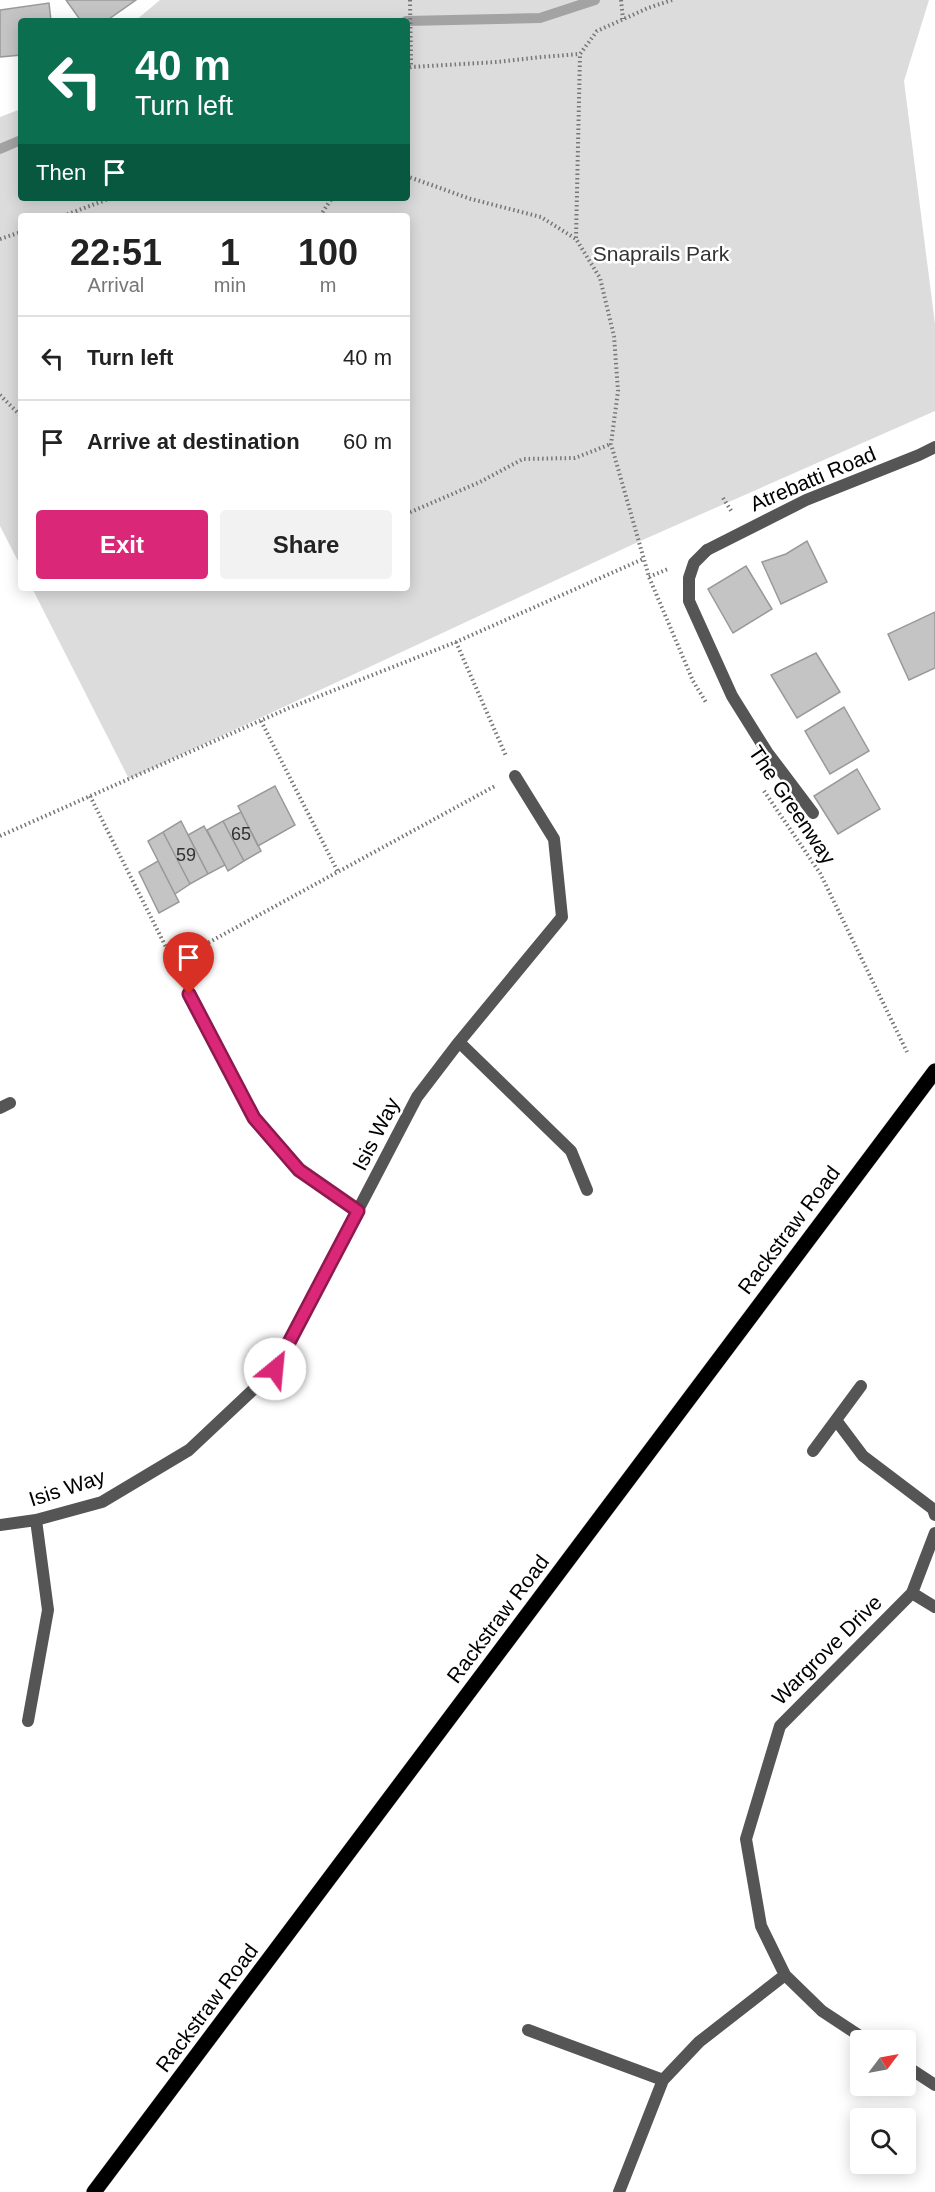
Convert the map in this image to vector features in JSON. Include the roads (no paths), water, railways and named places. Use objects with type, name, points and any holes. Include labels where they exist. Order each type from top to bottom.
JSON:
[{"type":"main road","name":"Rackstraw Road","points":[[94,2192],[935,1071]]},
{"type":"street","name":"Atrebatti Road","points":[[813,813],[767,752],[732,696],[689,601],[689,578],[694,563],[707,550],[806,500],[935,447]]},
{"type":"street","name":"Isis Way","points":[[0,1525],[36,1520],[102,1502],[189,1450],[275,1369],[417,1097],[562,917],[554,838],[515,776]]},
{"type":"street","points":[[189,994],[254,1118],[299,1170],[358,1211]]},
{"type":"street","points":[[459,1042],[571,1151],[587,1190]]},
{"type":"street","points":[[813,1451],[861,1386]]},
{"type":"street","points":[[836,1420],[863,1456],[933,1509],[935,1515]]},
{"type":"street","points":[[28,1721],[48,1610],[36,1520]]},
{"type":"street","name":"Wargrove Drive","points":[[851,2030],[822,2011],[785,1975],[761,1926],[746,1839],[780,1726],[912,1593],[935,1533]]},
{"type":"street","points":[[912,1593],[935,1607]]},
{"type":"street","points":[[620,2192],[663,2080],[699,2042],[785,1975]]},
{"type":"street","points":[[528,2030],[663,2080]]},
{"type":"street","points":[[916,2073],[935,2085]]},
{"type":"waterway","points":[[410,21],[540,18],[595,0]]},
{"type":"waterway","points":[[0,149],[18,141]]},
{"type":"park label","name":"Snaprails Park","points":[[661,254]]}]
